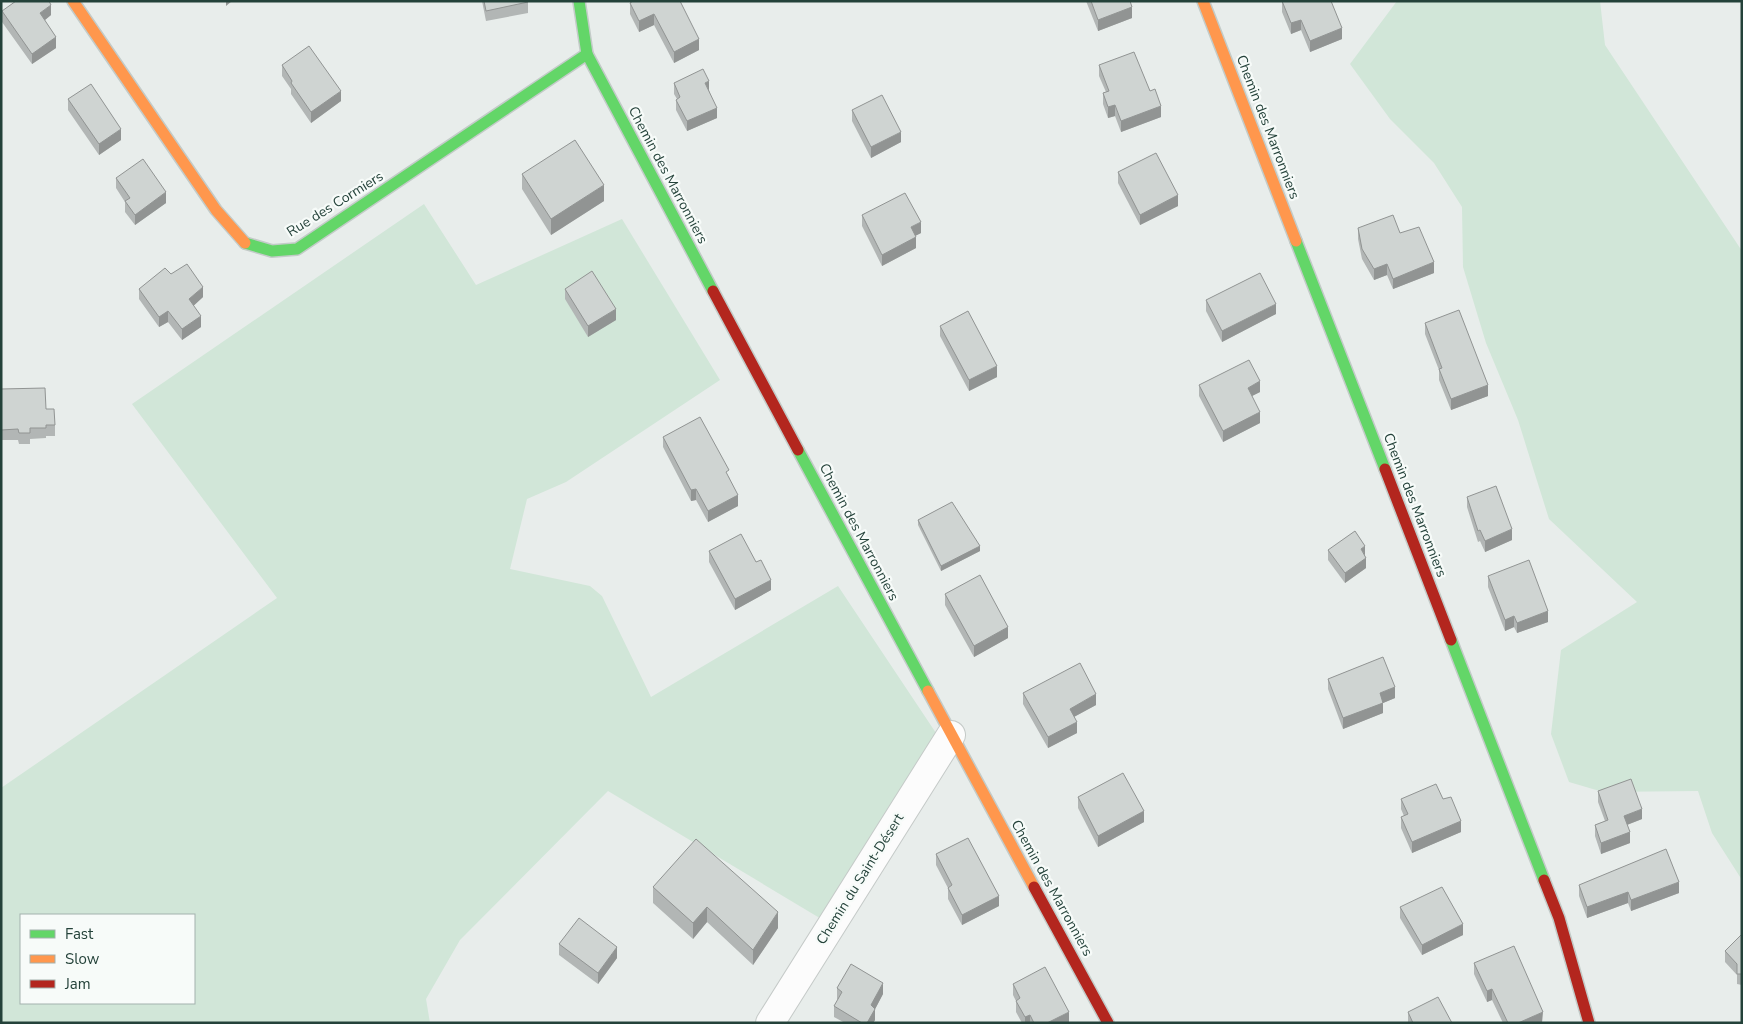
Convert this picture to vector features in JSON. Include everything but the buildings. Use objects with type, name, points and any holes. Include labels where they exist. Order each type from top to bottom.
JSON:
[{"type":"street","name":"Rue des Cormiers","points":[[73,1],[216,210],[244,243],[272,251],[297,249],[587,54]]},
{"type":"street","points":[[579,1],[587,54]]},
{"type":"street","name":"Chemin des Marronniers","points":[[1203,1],[1559,918],[1589,1023]]},
{"type":"street","name":"Chemin des Marronniers","points":[[587,54],[951,735],[1108,1023]]},
{"type":"street","name":"Chemin du Saint-Désert","points":[[770,1023],[951,735]]},
{"type":"green space","points":[[1397,1],[1600,1],[1605,45],[1742,251],[1742,880],[1712,833],[1698,791],[1603,792],[1569,782],[1551,734],[1561,650],[1637,602],[1549,519],[1518,420],[1486,343],[1463,267],[1462,207],[1434,163],[1390,119],[1350,64]]},
{"type":"green space","points":[[424,204],[476,285],[622,219],[720,380],[566,482],[527,499],[510,569],[590,586],[602,596],[651,697],[838,586],[940,739],[828,923],[608,791],[460,940],[426,999],[430,1023],[1,1023],[1,788],[277,598],[132,404]]},
{"type":"traffic: fast","points":[[245,243],[272,251],[297,249],[587,54],[579,1]]},
{"type":"traffic: fast","points":[[587,54],[713,291]]},
{"type":"traffic: fast","points":[[1296,241],[1385,469]]},
{"type":"traffic: fast","points":[[798,450],[928,691]]},
{"type":"traffic: fast","points":[[1451,640],[1544,880]]},
{"type":"traffic: slow","points":[[73,1],[216,210],[245,243]]},
{"type":"traffic: slow","points":[[1203,1],[1296,241]]},
{"type":"traffic: slow","points":[[928,691],[1034,887]]},
{"type":"traffic: jam","points":[[713,291],[798,450]]},
{"type":"traffic: jam","points":[[1385,469],[1451,640]]},
{"type":"traffic: jam","points":[[1544,880],[1559,918],[1589,1023]]},
{"type":"traffic: jam","points":[[1034,887],[1108,1023]]}]
